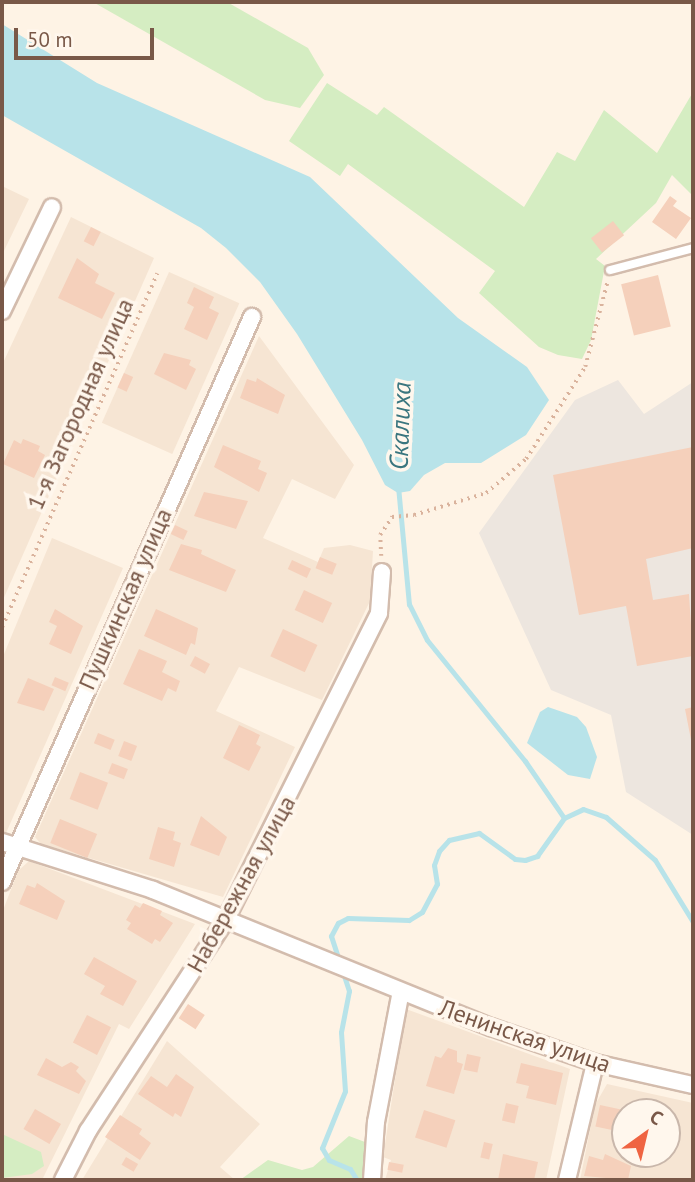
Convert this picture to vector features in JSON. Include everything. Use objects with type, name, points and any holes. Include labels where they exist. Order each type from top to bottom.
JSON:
[{"type":"street","points":[[2,311],[52,207]]},
{"type":"street","name":"Пушкинская улица","points":[[2,882],[9,845],[252,317]]},
{"type":"street","name":"Набережная улица","points":[[63,1180],[88,1131],[226,919],[379,613],[382,572]]},
{"type":"street","name":"Ленинская улица","points":[[9,845],[153,890],[401,991],[595,1063],[693,1085]]},
{"type":"street","points":[[372,1180],[376,1122],[401,991]]},
{"type":"street","points":[[568,1180],[595,1063]]},
{"type":"lane","points":[[610,270],[693,248]]},
{"type":"path","points":[[382,572],[380,535],[392,517],[414,515],[486,493],[526,459],[585,367],[610,270]]},
{"type":"path","name":"1-я Загородная улица","points":[[2,627],[157,274]]},
{"type":"shaded area","points":[[2,186],[29,199],[2,255]]},
{"type":"shaded area","points":[[71,217],[154,258],[2,602],[2,365]]},
{"type":"shaded area","points":[[169,272],[239,303],[172,454],[102,423]]},
{"type":"shaded area","points":[[259,336],[354,465],[335,499],[292,479],[263,538],[318,562],[324,548],[350,545],[373,551],[370,601],[322,700],[239,667],[216,711],[295,747],[223,897],[41,844],[35,837]]},
{"type":"shaded area","points":[[618,380],[644,414],[693,382],[693,835],[626,792],[611,715],[551,690],[479,533],[575,400]]},
{"type":"shaded area","points":[[52,538],[123,568],[6,833],[2,831],[2,659]]},
{"type":"shaded area","points":[[29,861],[195,924],[129,1029],[119,1024],[42,1180],[2,1180],[2,913],[18,871]]},
{"type":"shaded area","points":[[406,1009],[570,1069],[546,1180],[385,1180],[391,1160],[383,1157]]},
{"type":"shaded area","points":[[167,1041],[260,1124],[220,1167],[235,1180],[82,1180]]},
{"type":"shaded area","points":[[607,1084],[670,1098],[611,1098],[611,1168],[681,1168],[681,1100],[693,1103],[693,1180],[580,1180],[595,1105]]},
{"type":"green space","points":[[93,2],[227,2],[308,48],[324,75],[300,108],[265,100]]},
{"type":"green space","points":[[327,83],[377,115],[384,107],[524,207],[557,152],[575,161],[604,110],[657,153],[693,92],[693,196],[672,175],[656,203],[596,259],[605,266],[591,340],[582,359],[558,355],[539,347],[479,293],[495,271],[348,164],[340,176],[289,141]]},
{"type":"green space","points":[[2,1134],[41,1152],[44,1166],[32,1174],[2,1178]]},
{"type":"green space","points":[[349,1136],[365,1142],[367,1150],[362,1180],[240,1180],[268,1160],[302,1170],[313,1167]]},
{"type":"water","points":[[2,24],[97,83],[310,177],[458,318],[527,367],[549,400],[526,435],[481,463],[445,463],[424,475],[410,491],[398,493],[385,485],[362,440],[297,334],[260,282],[226,248],[201,228],[2,115]]},
{"type":"water","points":[[548,707],[577,717],[586,727],[597,757],[590,779],[568,775],[527,743],[540,712]]},
{"type":"building","points":[[670,196],[677,201],[673,206],[691,218],[676,239],[652,222]]},
{"type":"building","points":[[613,221],[624,235],[602,252],[591,238]]},
{"type":"building","points":[[91,227],[101,232],[94,246],[84,241]]},
{"type":"building","points":[[77,258],[99,274],[95,283],[115,293],[102,319],[58,298]]},
{"type":"building","points":[[658,275],[671,326],[634,336],[621,284]]},
{"type":"building","points":[[194,287],[214,297],[209,308],[219,313],[207,340],[184,329],[194,307],[187,303]]},
{"type":"building","points":[[164,353],[191,360],[189,365],[196,369],[186,390],[154,374]]},
{"type":"building","points":[[124,373],[133,377],[127,392],[117,388]]},
{"type":"building","points":[[257,378],[285,395],[278,414],[240,398],[247,379],[256,382]]},
{"type":"building","points":[[23,439],[40,446],[38,451],[45,455],[34,478],[3,464],[14,440],[21,444]]},
{"type":"building","points":[[223,445],[261,461],[258,469],[267,473],[259,492],[214,467]]},
{"type":"building","points":[[693,447],[693,548],[646,559],[653,600],[689,594],[693,656],[637,666],[626,606],[579,615],[553,475]]},
{"type":"building","points":[[204,492],[248,501],[236,529],[194,516]]},
{"type":"building","points":[[175,525],[188,531],[183,540],[171,534]]},
{"type":"building","points":[[181,544],[202,550],[201,554],[236,570],[226,592],[169,570]]},
{"type":"building","points":[[320,557],[337,564],[332,575],[316,568]]},
{"type":"building","points":[[292,560],[311,569],[307,578],[288,569]]},
{"type":"building","points":[[304,590],[332,603],[323,623],[295,610]]},
{"type":"building","points":[[55,609],[83,626],[71,654],[49,644],[57,626],[49,622]]},
{"type":"building","points":[[156,609],[198,628],[195,645],[191,643],[186,655],[144,636]]},
{"type":"building","points":[[283,629],[317,645],[305,672],[270,656]]},
{"type":"building","points":[[139,649],[167,661],[162,672],[180,681],[176,692],[168,688],[162,701],[123,684]]},
{"type":"building","points":[[195,656],[210,664],[205,674],[190,666]]},
{"type":"building","points":[[55,677],[69,683],[65,691],[51,685]]},
{"type":"building","points":[[28,678],[54,689],[44,711],[17,703]]},
{"type":"building","points":[[693,707],[693,744],[692,745],[685,709]]},
{"type":"building","points":[[239,725],[260,735],[256,744],[261,747],[249,771],[223,758]]},
{"type":"building","points":[[98,733],[115,740],[111,750],[94,743]]},
{"type":"building","points":[[124,741],[137,746],[131,761],[118,756]]},
{"type":"building","points":[[112,763],[128,769],[124,779],[108,773]]},
{"type":"building","points":[[80,772],[108,783],[98,810],[70,799]]},
{"type":"building","points":[[201,816],[227,837],[219,856],[190,845]]},
{"type":"building","points":[[60,819],[97,834],[87,858],[50,843]]},
{"type":"building","points":[[158,827],[175,832],[173,840],[181,843],[174,867],[149,859]]},
{"type":"building","points":[[37,883],[65,901],[57,920],[19,904],[27,885],[35,888]]},
{"type":"building","points":[[143,903],[162,911],[160,915],[173,923],[160,942],[155,939],[152,944],[127,929],[131,923],[126,920],[135,905],[140,908]]},
{"type":"building","points":[[94,957],[137,981],[123,1006],[100,994],[105,986],[84,974]]},
{"type":"building","points":[[188,1004],[205,1015],[196,1029],[179,1018]]},
{"type":"building","points":[[87,1015],[111,1027],[97,1055],[73,1043]]},
{"type":"building","points":[[448,1048],[457,1051],[457,1062],[463,1064],[454,1094],[426,1086],[435,1056],[441,1058]]},
{"type":"building","points":[[467,1054],[481,1057],[477,1073],[464,1070]]},
{"type":"building","points":[[46,1058],[62,1067],[71,1062],[79,1067],[76,1071],[86,1081],[79,1094],[37,1075]]},
{"type":"building","points":[[521,1063],[563,1073],[556,1105],[526,1098],[529,1086],[516,1083]]},
{"type":"building","points":[[176,1074],[194,1087],[181,1117],[175,1113],[173,1117],[138,1094],[151,1076],[167,1087]]},
{"type":"building","points":[[506,1103],[519,1106],[515,1123],[502,1121]]},
{"type":"building","points":[[600,1105],[611,1107],[611,1130],[595,1127]]},
{"type":"building","points":[[35,1109],[61,1124],[49,1144],[24,1129]]},
{"type":"building","points":[[424,1110],[455,1120],[446,1148],[415,1138]]},
{"type":"building","points":[[120,1115],[142,1129],[139,1134],[151,1143],[140,1160],[105,1137]]},
{"type":"building","points":[[484,1142],[493,1144],[489,1160],[480,1158]]},
{"type":"building","points":[[503,1154],[538,1162],[534,1180],[498,1180]]},
{"type":"building","points":[[605,1154],[611,1157],[611,1168],[631,1168],[628,1180],[584,1176],[589,1156],[603,1160]]},
{"type":"building","points":[[126,1157],[138,1164],[134,1172],[122,1165]]},
{"type":"building","points":[[389,1162],[404,1165],[402,1173],[387,1170]]},
{"type":"waterway","name":"Скалиха","points":[[398,486],[409,604],[427,640],[525,761],[564,818]]},
{"type":"waterway","points":[[357,1180],[350,1169],[329,1160],[322,1148],[345,1091],[341,1032],[349,991],[331,936],[338,923],[348,918],[409,920],[422,912],[437,884],[434,865],[439,851],[449,840],[479,833],[515,859],[525,860],[537,856],[564,818],[583,809],[606,817],[655,860],[693,922]]}]
